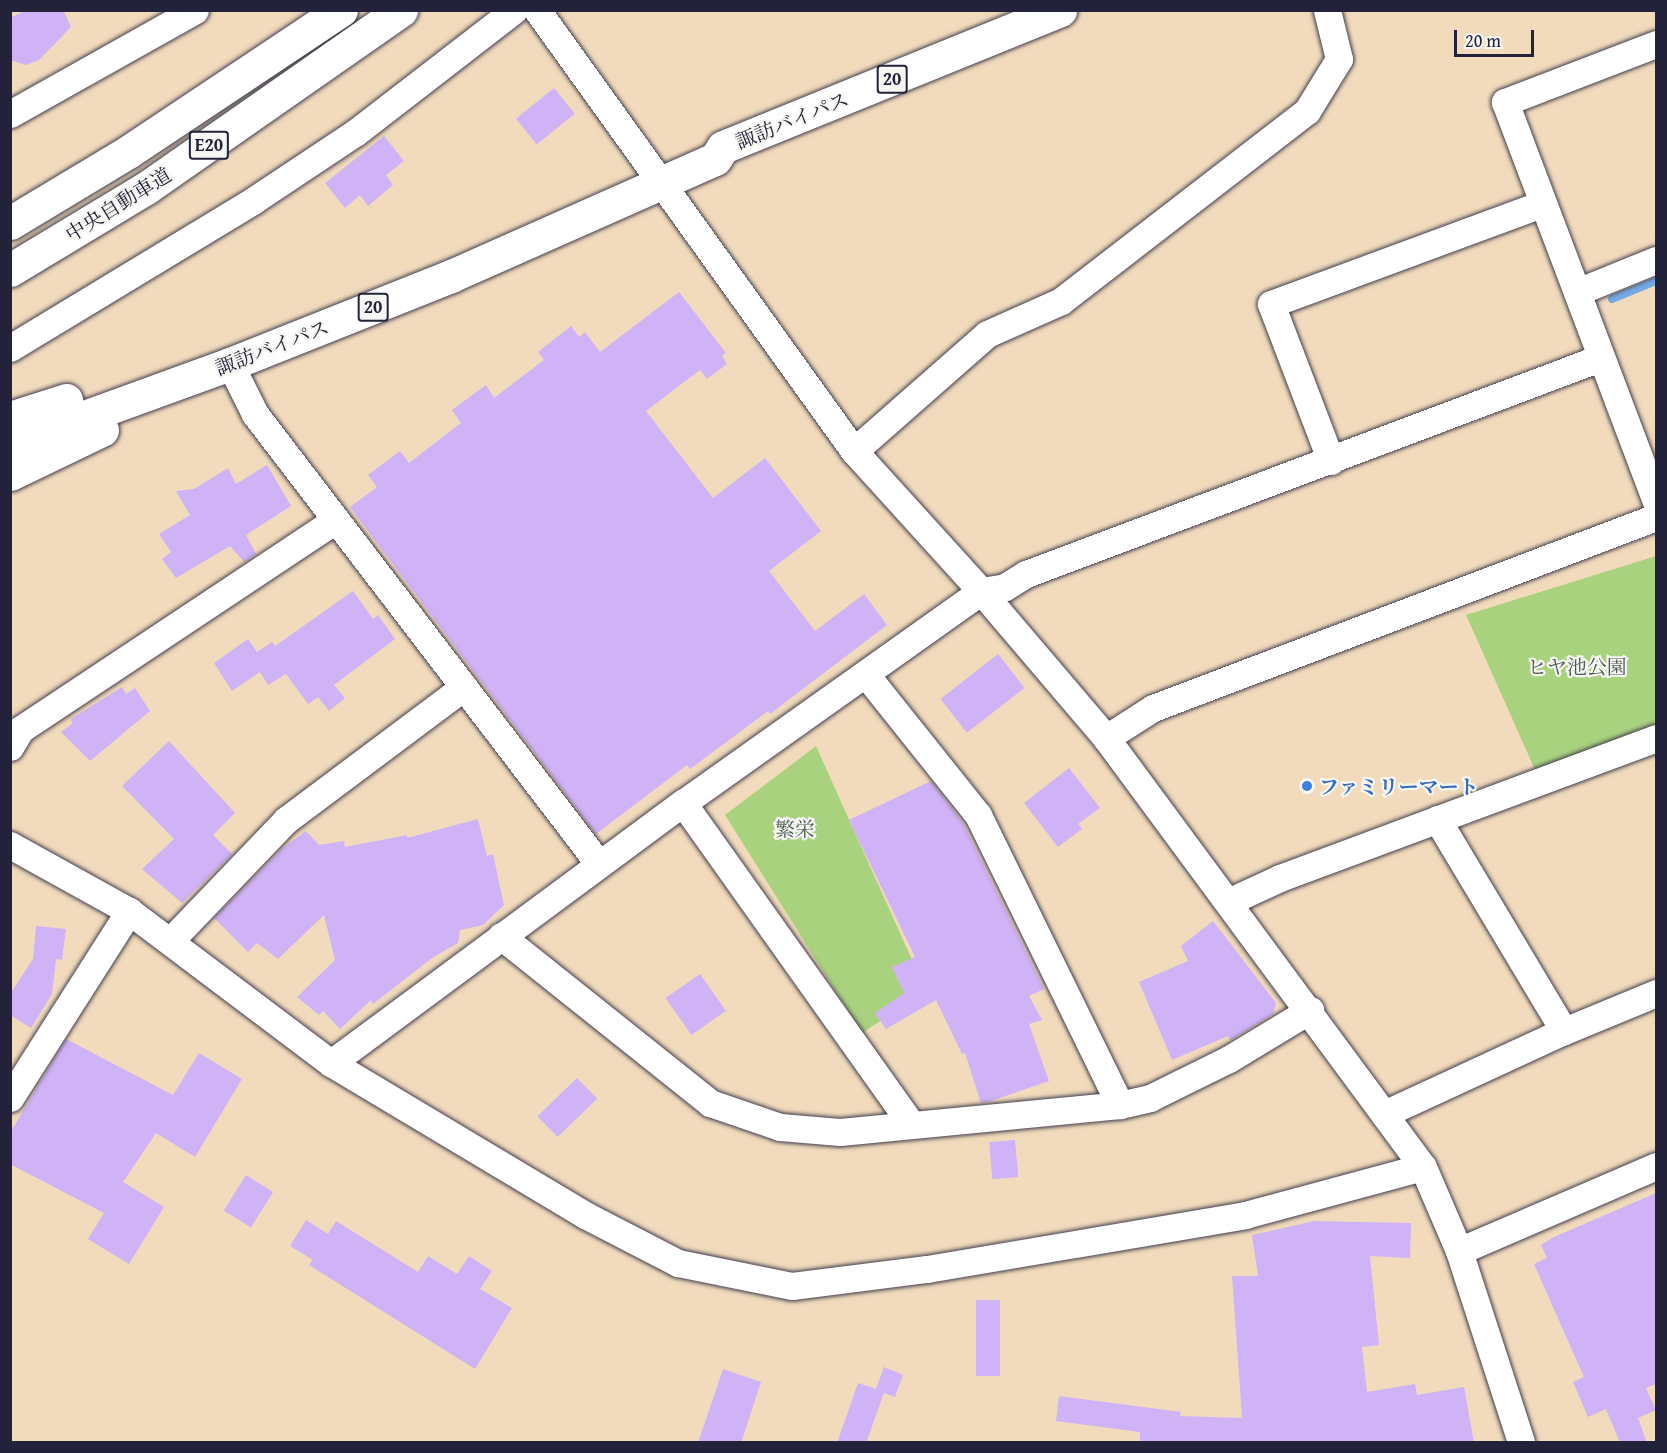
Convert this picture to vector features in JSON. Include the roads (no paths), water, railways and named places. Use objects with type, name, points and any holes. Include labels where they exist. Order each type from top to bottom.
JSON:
[{"type":"highway","name":"中央自動車道","points":[[10,223],[128,152],[341,10]]},
{"type":"highway","name":"中央自動車道","points":[[10,270],[146,188],[401,10]]},
{"type":"highway","name":"諏訪バイパス","points":[[10,444],[216,369],[451,276],[657,174],[710,144],[723,147],[1060,10]]},
{"type":"highway","name":"諏訪バイパス","points":[[10,430],[657,174]]},
{"type":"highway","name":"20","points":[[10,474],[200,384],[216,369]]},
{"type":"highway","name":"20","points":[[10,418],[105,387],[120,388]]},
{"type":"street","points":[[10,114],[195,10]]},
{"type":"street","points":[[10,348],[254,200],[355,133],[513,10]]},
{"type":"street","points":[[537,10],[854,451],[981,591],[1106,738],[1230,901],[1423,1167],[1458,1251],[1521,1443]]},
{"type":"street","points":[[854,451],[987,334],[1061,300],[1307,111],[1339,59],[1327,10]]},
{"type":"street","points":[[1656,44],[1506,102],[1542,204],[1656,501]]},
{"type":"street","points":[[1331,461],[1271,304],[1542,204]]},
{"type":"street","points":[[1577,292],[1656,261]]},
{"type":"street","points":[[330,1063],[683,803],[867,676],[981,591],[1005,587],[1026,574],[1600,358]]},
{"type":"street","points":[[216,369],[255,414],[599,864]]},
{"type":"street","points":[[1106,738],[1153,708],[1656,517]]},
{"type":"street","points":[[10,747],[21,729],[336,520]]},
{"type":"street","points":[[867,676],[978,815],[1120,1105]]},
{"type":"street","points":[[170,942],[286,820],[464,687]]},
{"type":"street","points":[[1230,901],[1280,878],[1656,738]]},
{"type":"street","points":[[683,803],[910,1122]]},
{"type":"street","points":[[1437,819],[1564,1031]]},
{"type":"street","points":[[10,845],[129,910],[330,1063],[585,1215],[678,1263],[792,1286],[938,1267],[1245,1215],[1423,1167]]},
{"type":"street","points":[[10,1098],[129,910]]},
{"type":"street","points":[[501,936],[710,1103],[780,1127],[840,1132],[910,1122],[1120,1105],[1150,1098],[1229,1059],[1310,1010]]},
{"type":"street","points":[[1384,1114],[1564,1031],[1656,993]]},
{"type":"street","points":[[1458,1251],[1656,1166]]},
{"type":"waterway","points":[[1612,299],[1656,281]]},
{"type":"place","name":"ファミリーマート","points":[[1307,786]]},
{"type":"park label","name":"ヒヤ池公園","points":[[1577,666]]},
{"type":"park label","name":"繁栄","points":[[795,828]]}]
